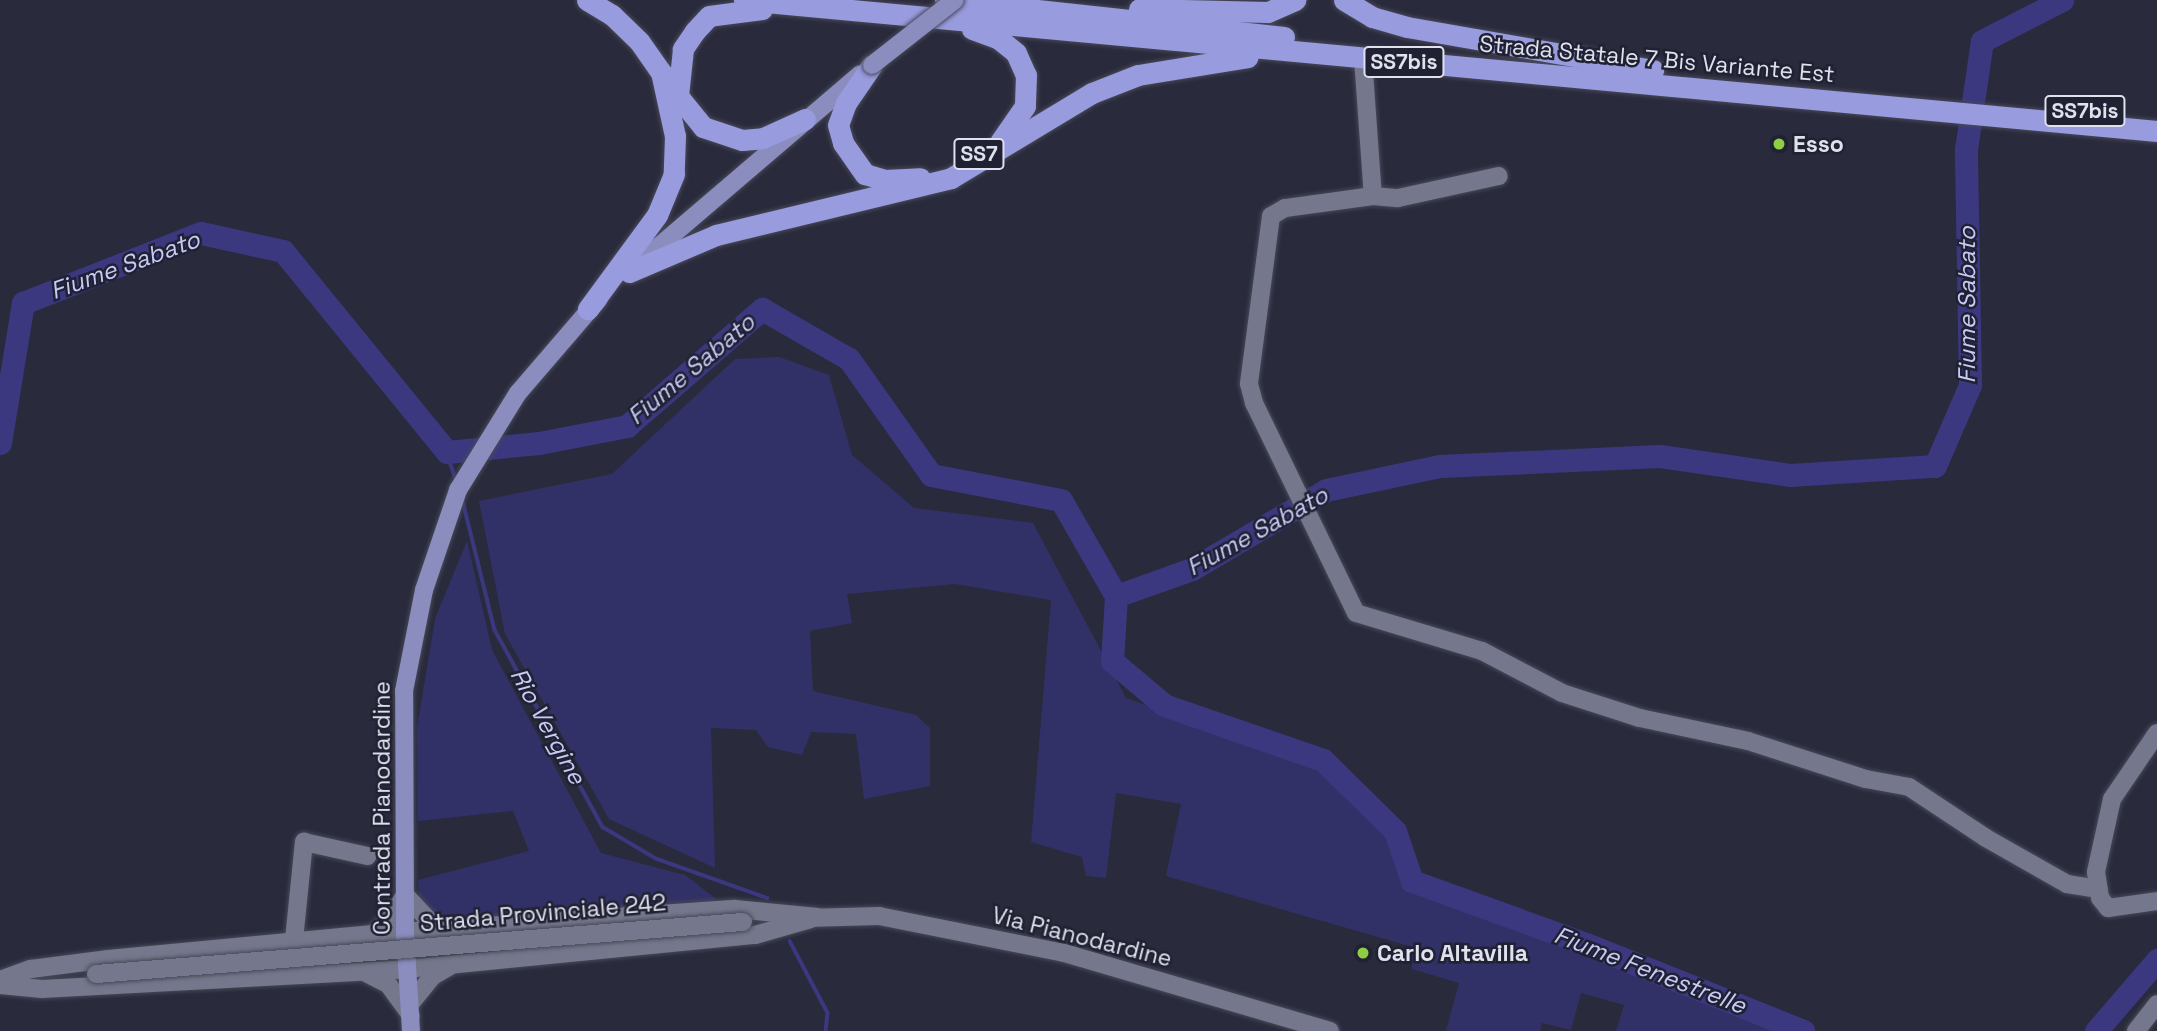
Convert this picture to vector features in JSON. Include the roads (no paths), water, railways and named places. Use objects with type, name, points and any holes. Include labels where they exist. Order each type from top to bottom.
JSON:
[{"type":"highway","points":[[587,0],[639,41],[661,72],[675,136],[674,174],[657,215],[587,309]]},
{"type":"highway","name":"SS7","points":[[744,0],[901,15],[973,30],[999,39],[1016,53],[1026,75],[1024,106],[1016,123],[988,151],[925,177],[885,180],[866,174],[852,161],[838,125],[846,103],[872,65]]},
{"type":"highway","points":[[947,0],[1268,12],[1295,0]]},
{"type":"highway","name":"Strada Statale 7 Bis Variante Est","points":[[947,0],[1653,70],[1908,102]]},
{"type":"highway","points":[[1345,0],[1372,17],[1407,27],[1653,70]]},
{"type":"highway","points":[[805,119],[763,138],[742,140],[703,127],[678,96],[679,65],[683,49],[709,16],[732,9],[828,8]]},
{"type":"highway","name":"Strada Statale 7 Bis Variante Est","points":[[901,15],[1363,58],[2013,110],[2157,118]]},
{"type":"highway","points":[[629,272],[716,235],[951,178],[1000,152],[1083,98],[1138,75],[1248,57],[1315,54]]},
{"type":"highway","name":"Strada Statale 7 Bis Variante Est","points":[[2013,110],[2157,131]]},
{"type":"main road","name":"SS7","points":[[805,119],[955,0]]},
{"type":"main road","name":"Contrada Pianodardine","points":[[410,1017],[405,932],[404,691],[424,590],[458,490],[519,393],[587,309],[805,119]]},
{"type":"street","points":[[1363,58],[1373,196]]},
{"type":"street","points":[[1499,176],[1398,198],[1373,196],[1285,208],[1271,216],[1249,384],[1254,403],[1348,601],[1365,618],[1482,651],[1562,693],[1640,718],[1748,741],[1866,779],[1909,787],[1986,838],[2067,884],[2099,889]]},
{"type":"street","points":[[2157,733],[2112,799],[2096,872],[2099,889],[2108,908],[2157,901]]},
{"type":"street","points":[[293,940],[304,842],[367,856]]},
{"type":"street","points":[[373,934],[390,919],[405,895],[437,929]]},
{"type":"street","points":[[0,983],[31,970],[108,959],[293,940],[735,909],[818,917]]},
{"type":"street","name":"Via Pianodardine","points":[[818,917],[879,916],[1064,953],[1330,1031]]},
{"type":"street","points":[[0,983],[42,989],[407,969],[457,962],[755,935],[818,917]]},
{"type":"street","name":"Strada Provinciale 242","points":[[0,983],[818,917]]},
{"type":"street","points":[[364,972],[387,984],[410,1017],[433,976],[457,962]]},
{"type":"street","points":[[2136,1031],[2157,1003]]},
{"type":"waterway","name":"Fiume Sabato","points":[[0,443],[23,303],[201,233],[283,251],[447,452],[539,443],[627,426],[762,309],[849,359],[931,475],[1061,500],[1116,596],[1192,569],[1326,490],[1440,466],[1660,456],[1790,475],[1935,466],[1970,385],[1966,149],[1982,41],[2062,0]]},
{"type":"waterway","name":"Rio Vergine","points":[[447,452],[456,480]]},
{"type":"waterway","name":"Rio Vergine","points":[[463,501],[495,630],[603,827],[657,859],[767,898]]},
{"type":"waterway","name":"Fiume Fenestrelle","points":[[1116,596],[1112,661],[1164,705],[1323,760],[1395,831],[1412,881],[1586,944],[1803,1031]]},
{"type":"waterway","name":"Rio Vergine","points":[[790,941],[828,1013],[826,1031]]},
{"type":"waterway","name":"Fiume Fenestrelle","points":[[2096,1031],[2157,960]]},
{"type":"place","name":"Esso","points":[[1779,144]]},
{"type":"place","name":"Carlo Altavilla","points":[[1363,953]]}]
